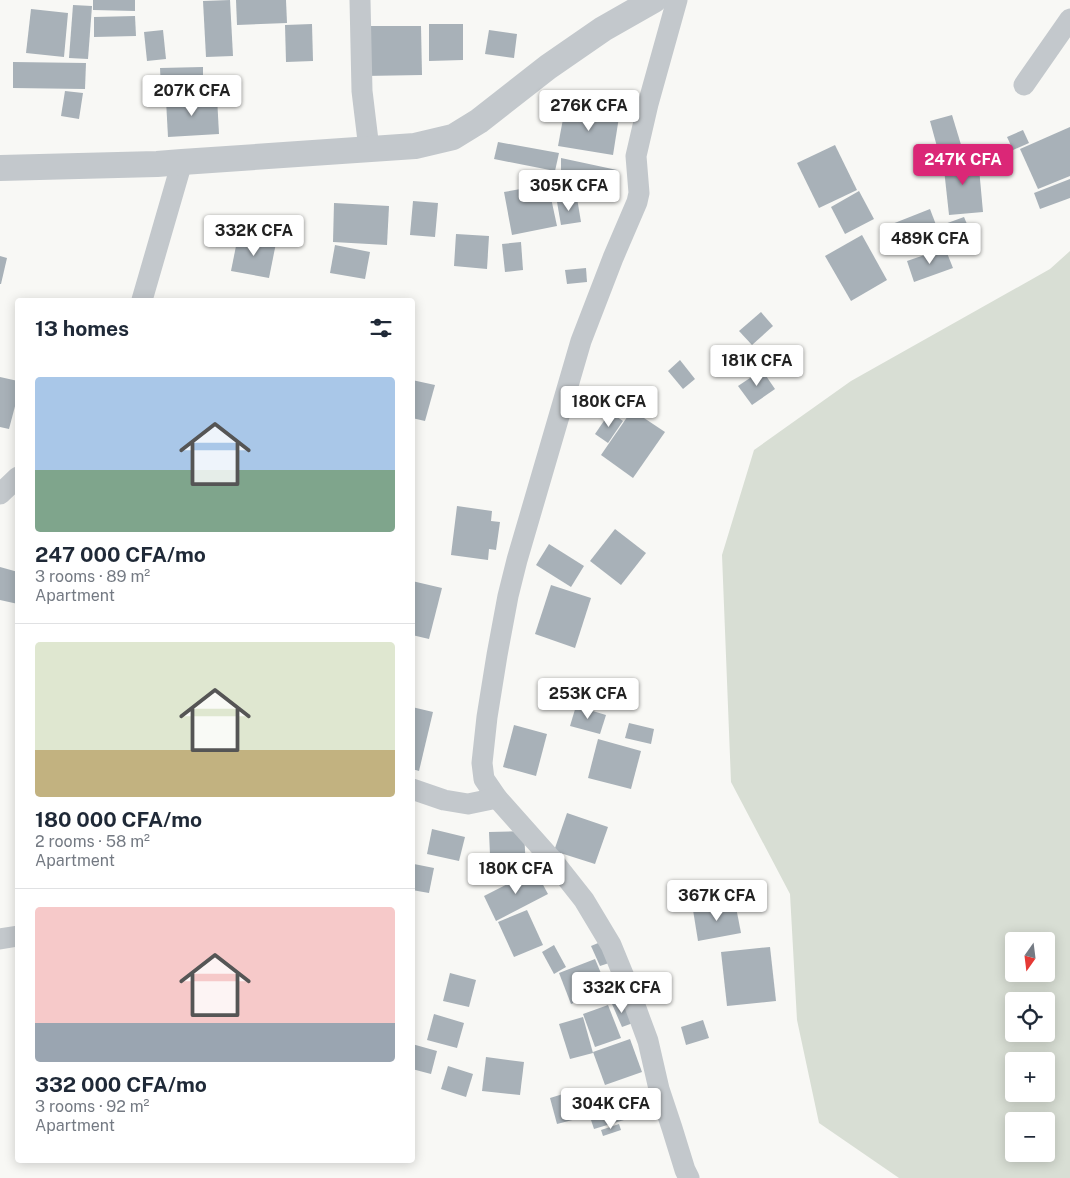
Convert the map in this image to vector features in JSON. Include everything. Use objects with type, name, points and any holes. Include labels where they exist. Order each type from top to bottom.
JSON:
[{"type":"street","points":[[360,0],[362,91],[369,149]]},
{"type":"street","points":[[0,168],[182,162],[415,146],[453,137],[479,121],[548,67],[603,29],[654,0]]},
{"type":"street","points":[[677,0],[648,104],[636,156],[639,192],[637,202],[581,341],[530,512],[508,596],[487,716],[482,763],[484,779],[497,798],[554,862],[584,900],[612,945],[648,1040],[659,1089],[689,1178]]},
{"type":"street","points":[[1024,85],[1070,19]]},
{"type":"street","points":[[143,298],[182,162]]},
{"type":"street","points":[[0,494],[15,480]]},
{"type":"street","points":[[415,790],[444,800],[468,804],[497,798]]},
{"type":"street","points":[[0,939],[15,936]]},
{"type":"shaded area","points":[[1070,251],[1070,1178],[899,1178],[819,1123],[797,1020],[790,894],[731,782],[722,555],[754,450],[851,381],[1050,269]]},
{"type":"building","points":[[93,0],[135,0],[135,11],[93,10]]},
{"type":"building","points":[[230,0],[233,56],[206,57],[203,1]]},
{"type":"building","points":[[236,0],[286,0],[287,23],[237,25]]},
{"type":"building","points":[[73,5],[92,6],[88,59],[69,58]]},
{"type":"building","points":[[31,9],[68,13],[64,57],[26,53]]},
{"type":"building","points":[[135,16],[136,36],[94,37],[94,17]]},
{"type":"building","points":[[312,24],[313,61],[286,62],[285,25]]},
{"type":"building","points":[[429,24],[463,24],[463,60],[429,61]]},
{"type":"building","points":[[364,26],[421,26],[422,75],[364,76]]},
{"type":"building","points":[[163,30],[166,59],[147,61],[144,32]]},
{"type":"building","points":[[489,30],[517,34],[514,58],[485,54]]},
{"type":"building","points":[[13,62],[86,63],[85,89],[13,88]]},
{"type":"building","points":[[203,67],[203,87],[161,88],[160,68]]},
{"type":"building","points":[[65,91],[83,93],[79,119],[61,116]]},
{"type":"building","points":[[217,97],[219,134],[168,137],[166,100]]},
{"type":"building","points":[[565,108],[619,117],[613,155],[558,146]]},
{"type":"building","points":[[952,115],[962,148],[939,154],[930,121]]},
{"type":"building","points":[[1070,127],[1070,176],[1038,189],[1020,149]]},
{"type":"building","points":[[1023,130],[1029,143],[1013,150],[1007,137]]},
{"type":"building","points":[[498,142],[559,153],[555,171],[494,159]]},
{"type":"building","points":[[835,145],[857,190],[819,208],[797,163]]},
{"type":"building","points":[[978,157],[983,212],[949,215],[943,160]]},
{"type":"building","points":[[561,158],[617,170],[612,195],[561,172]]},
{"type":"building","points":[[1070,179],[1070,198],[1040,209],[1034,193]]},
{"type":"building","points":[[548,184],[557,226],[512,235],[504,192]]},
{"type":"building","points":[[859,191],[874,219],[845,234],[831,207]]},
{"type":"building","points":[[577,198],[581,222],[561,225],[557,202]]},
{"type":"building","points":[[413,201],[438,203],[435,237],[410,235]]},
{"type":"building","points":[[334,203],[389,206],[387,245],[333,242]]},
{"type":"building","points":[[930,209],[941,238],[898,254],[887,226]]},
{"type":"building","points":[[964,217],[975,243],[952,251],[942,225]]},
{"type":"building","points":[[456,234],[489,236],[487,269],[454,266]]},
{"type":"building","points":[[862,235],[887,280],[851,301],[825,256]]},
{"type":"building","points":[[238,236],[276,243],[269,278],[231,271]]},
{"type":"building","points":[[521,242],[523,270],[505,272],[502,244]]},
{"type":"building","points":[[335,245],[370,252],[365,279],[330,273]]},
{"type":"building","points":[[945,248],[953,268],[914,282],[907,261]]},
{"type":"building","points":[[0,256],[7,258],[1,284],[0,284]]},
{"type":"building","points":[[586,268],[587,282],[567,284],[565,270]]},
{"type":"building","points":[[761,312],[773,326],[752,345],[739,331]]},
{"type":"building","points":[[680,360],[695,379],[683,389],[668,371]]},
{"type":"building","points":[[762,370],[775,389],[752,405],[738,386]]},
{"type":"building","points":[[0,377],[15,380],[15,406],[9,429],[0,427]]},
{"type":"building","points":[[415,381],[435,385],[425,421],[415,419]]},
{"type":"building","points":[[632,410],[665,432],[633,478],[601,455]]},
{"type":"building","points":[[610,412],[623,421],[608,443],[595,434]]},
{"type":"building","points":[[457,506],[492,511],[491,521],[500,522],[496,550],[489,549],[488,560],[451,555]]},
{"type":"building","points":[[615,529],[646,553],[621,585],[590,561]]},
{"type":"building","points":[[549,544],[584,566],[571,587],[536,565]]},
{"type":"building","points":[[0,567],[15,571],[15,603],[0,600]]},
{"type":"building","points":[[415,582],[442,588],[429,639],[415,636]]},
{"type":"building","points":[[551,585],[591,598],[575,648],[535,634]]},
{"type":"building","points":[[576,706],[606,715],[600,734],[570,726]]},
{"type":"building","points":[[415,708],[433,712],[419,771],[415,770]]},
{"type":"building","points":[[629,723],[654,729],[651,744],[625,738]]},
{"type":"building","points":[[514,725],[547,734],[536,776],[503,767]]},
{"type":"building","points":[[598,739],[641,751],[631,789],[588,778]]},
{"type":"building","points":[[567,813],[608,827],[595,864],[554,851]]},
{"type":"building","points":[[432,829],[465,837],[459,861],[427,854]]},
{"type":"building","points":[[524,831],[526,869],[513,870],[513,877],[491,878],[489,832]]},
{"type":"building","points":[[415,864],[434,868],[429,893],[415,891]]},
{"type":"building","points":[[535,870],[548,894],[496,921],[484,896]]},
{"type":"building","points":[[735,902],[741,933],[698,941],[693,910]]},
{"type":"building","points":[[527,910],[543,945],[514,957],[498,922]]},
{"type":"building","points":[[603,941],[612,962],[600,966],[591,946]]},
{"type":"building","points":[[554,945],[566,967],[554,974],[542,952]]},
{"type":"building","points":[[770,947],[776,1001],[727,1006],[721,952]]},
{"type":"building","points":[[595,959],[608,990],[571,1004],[559,973]]},
{"type":"building","points":[[450,973],[476,980],[469,1007],[443,1001]]},
{"type":"building","points":[[622,1000],[633,1023],[622,1027],[612,1004]]},
{"type":"building","points":[[608,1005],[621,1038],[595,1047],[583,1014]]},
{"type":"building","points":[[434,1014],[464,1023],[457,1048],[427,1040]]},
{"type":"building","points":[[583,1017],[593,1053],[570,1059],[559,1024]]},
{"type":"building","points":[[703,1020],[709,1038],[686,1045],[681,1027]]},
{"type":"building","points":[[630,1039],[642,1072],[605,1085],[593,1052]]},
{"type":"building","points":[[415,1045],[437,1051],[431,1074],[415,1070]]},
{"type":"building","points":[[486,1057],[524,1062],[520,1095],[482,1091]]},
{"type":"building","points":[[448,1066],[473,1074],[466,1097],[441,1089]]},
{"type":"building","points":[[576,1090],[584,1117],[557,1124],[550,1098]]},
{"type":"building","points":[[629,1102],[634,1117],[594,1129],[589,1114]]},
{"type":"building","points":[[619,1124],[621,1130],[603,1136],[601,1130]]}]
